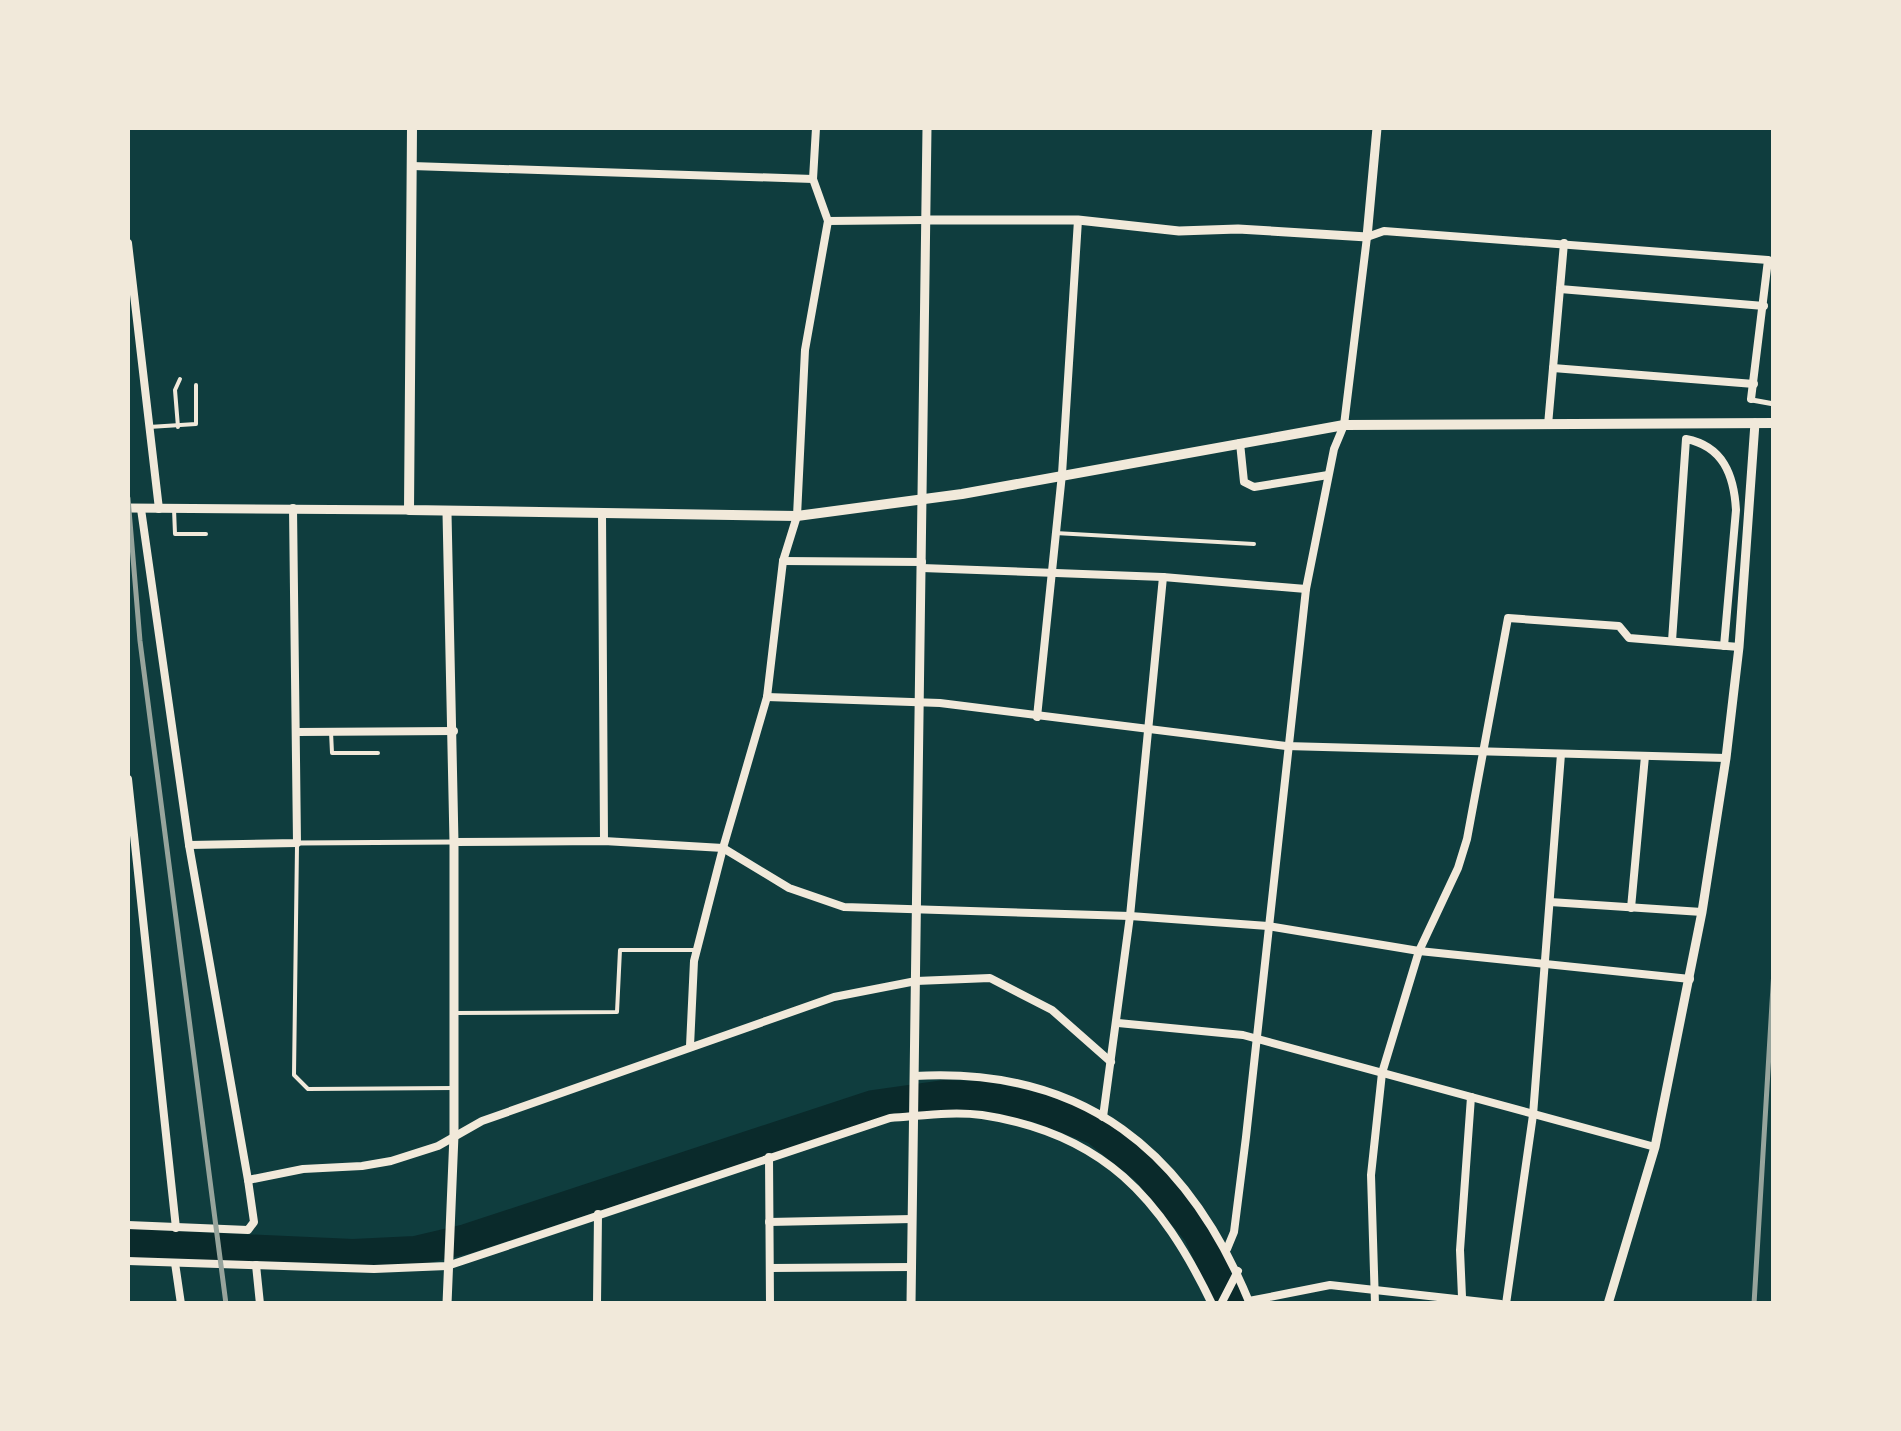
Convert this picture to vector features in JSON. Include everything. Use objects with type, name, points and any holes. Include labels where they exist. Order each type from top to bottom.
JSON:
[{"type":"main road","points":[[412,128],[410,510],[796,516],[923,498],[1344,425],[1774,423]]},
{"type":"street","points":[[690,1046],[697,950],[767,697],[784,561],[796,516],[806,350],[828,221],[812,179],[816,128]]},
{"type":"street","points":[[911,1304],[926,128]]},
{"type":"street","points":[[1228,1249],[1234,1232],[1306,589],[1334,449],[1344,425],[1377,128]]},
{"type":"street","points":[[412,166],[812,179]]},
{"type":"street","points":[[828,221],[1078,220],[1179,231],[1238,229],[1367,236],[1384,231],[1768,260],[1750,399],[1774,404]]},
{"type":"street","points":[[1037,717],[1062,474],[1078,220]]},
{"type":"street","points":[[128,243],[159,509]]},
{"type":"street","points":[[1548,425],[1564,243]]},
{"type":"street","points":[[1560,288],[1764,306]]},
{"type":"street","points":[[1553,368],[1754,384]]},
{"type":"street","points":[[1608,1304],[1655,1146],[1702,912],[1739,648],[1755,424]]},
{"type":"street","points":[[1672,641],[1686,440],[1703,442],[1712,448],[1723,460],[1734,488],[1724,646]]},
{"type":"street","points":[[1240,443],[1244,482],[1254,487],[1328,475]]},
{"type":"street","points":[[128,508],[410,510]]},
{"type":"street","points":[[128,1226],[248,1230],[254,1222],[189,845],[141,508]]},
{"type":"street","points":[[293,508],[297,843]]},
{"type":"street","points":[[446,513],[454,731],[454,1135],[447,1304]]},
{"type":"street","points":[[602,513],[604,842]]},
{"type":"street","points":[[784,561],[1163,577],[1306,589]]},
{"type":"street","points":[[1103,1118],[1130,916],[1163,577]]},
{"type":"street","points":[[1375,1304],[1371,1176],[1382,1073],[1419,951],[1458,868],[1508,618],[1619,626],[1629,638],[1739,648]]},
{"type":"street","points":[[767,697],[918,703],[1286,746],[1726,758]]},
{"type":"street","points":[[297,732],[454,731]]},
{"type":"street","points":[[914,1080],[940,1074],[1016,1082],[1103,1118],[1158,1156],[1196,1198],[1228,1249],[1250,1302],[1330,1285],[1504,1304],[1533,1115],[1560,754]]},
{"type":"street","points":[[1631,908],[1646,756]]},
{"type":"street","points":[[128,779],[132,847],[176,1228]]},
{"type":"street","points":[[189,845],[604,842],[723,848],[789,888],[844,907],[1130,916],[1268,926],[1419,951],[1690,978]]},
{"type":"street","points":[[1550,902],[1702,912]]},
{"type":"street","points":[[248,1180],[303,1169],[362,1166],[438,1146],[482,1121],[690,1046],[834,997],[916,981],[990,978],[1052,1010],[1111,1062]]},
{"type":"street","points":[[1118,1024],[1243,1035],[1655,1146]]},
{"type":"street","points":[[1462,1297],[1460,1250],[1471,1097]]},
{"type":"street","points":[[128,1261],[374,1268],[447,1260],[890,1118],[914,1113],[980,1115],[1046,1129],[1095,1152],[1153,1208],[1190,1257],[1212,1304]]},
{"type":"street","points":[[769,1157],[770,1304]]},
{"type":"street","points":[[597,1304],[598,1214]]},
{"type":"street","points":[[770,1222],[912,1219]]},
{"type":"street","points":[[176,1263],[182,1304]]},
{"type":"street","points":[[256,1265],[260,1304]]},
{"type":"street","points":[[770,1268],[912,1267]]},
{"type":"street","points":[[1221,1304],[1236,1275]]},
{"type":"lane","points":[[178,427],[175,390],[180,379]]},
{"type":"lane","points":[[149,427],[196,424],[196,385]]},
{"type":"lane","points":[[174,509],[175,534],[206,534]]},
{"type":"lane","points":[[1055,533],[1254,544]]},
{"type":"lane","points":[[331,732],[332,753],[378,753]]},
{"type":"lane","points":[[297,843],[294,1075],[308,1089],[454,1088]]},
{"type":"lane","points":[[454,1013],[617,1012],[620,950],[697,950]]},
{"type":"waterway","points":[[128,1244],[353,1254],[415,1251],[466,1239],[873,1105],[944,1095],[984,1096],[1039,1108],[1096,1130],[1146,1170],[1198,1233],[1231,1304]]},
{"type":"railway","points":[[128,498],[140,641],[226,1304]]},
{"type":"railway","points":[[1754,1304],[1774,970]]}]
